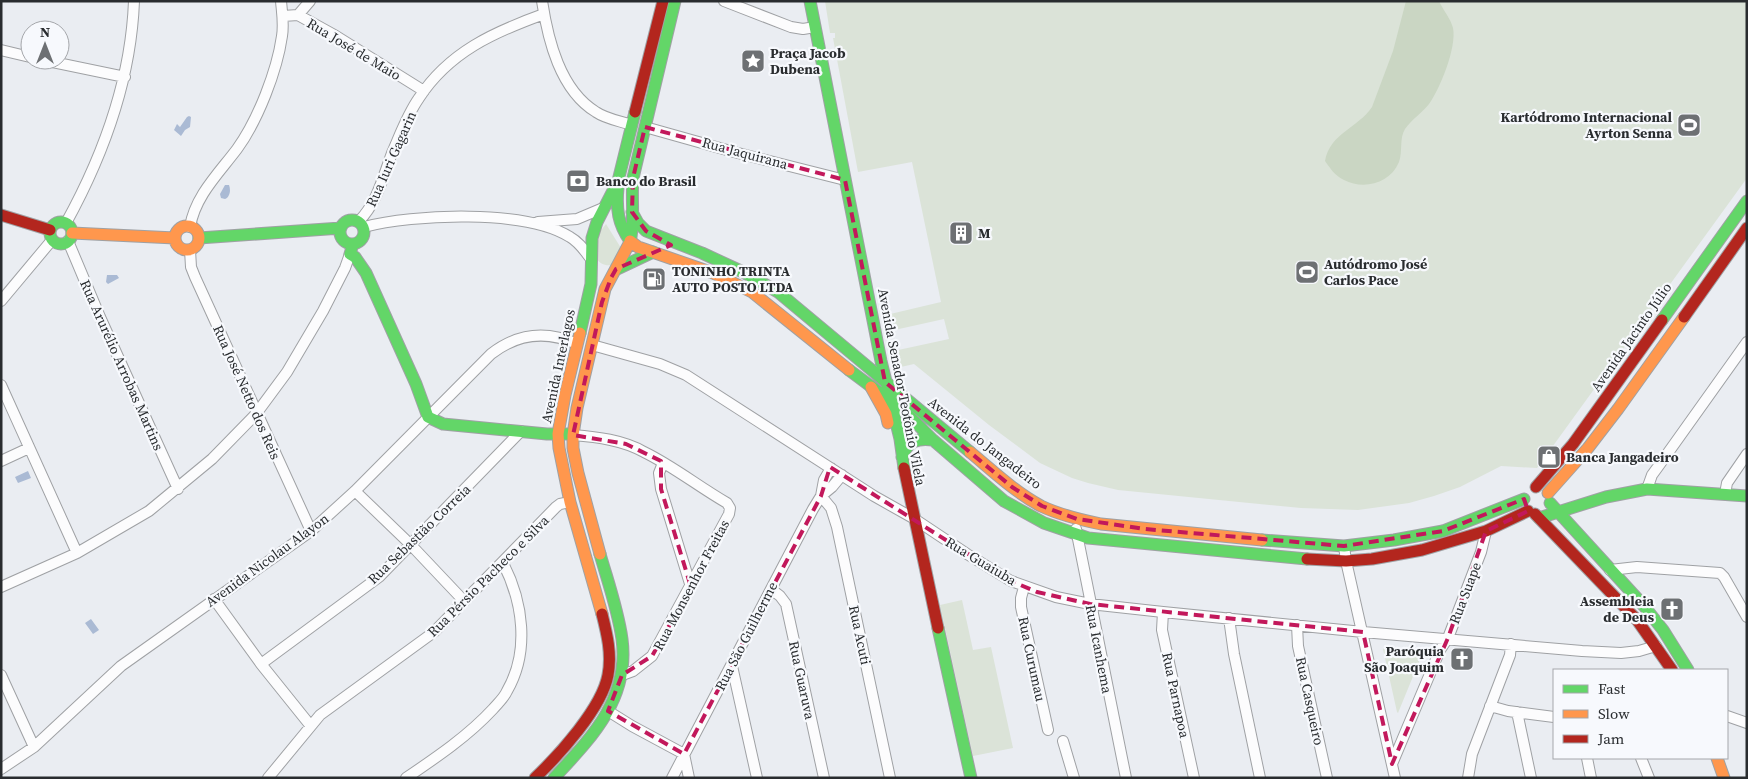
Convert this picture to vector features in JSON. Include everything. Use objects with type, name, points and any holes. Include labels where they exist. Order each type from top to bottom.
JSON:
[{"type":"street","points":[[1,215],[51,235],[60,244],[69,232],[86,184],[107,135],[124,77],[134,1]]},
{"type":"street","points":[[190,227],[192,214],[197,203],[238,147],[256,118],[282,36],[283,16],[281,1]]},
{"type":"street","points":[[298,15],[310,1]]},
{"type":"street","points":[[542,1],[550,40],[568,85],[580,99],[598,114],[632,125]]},
{"type":"street","name":"Avenida Interlagos","points":[[536,778],[564,746],[595,705],[605,686],[609,669],[610,653],[604,620],[570,502],[563,473],[558,434],[563,402],[591,284],[592,238],[597,222],[618,181],[663,1]]},
{"type":"street","name":"Avenida Interlagos","points":[[554,778],[608,711],[616,697],[622,675],[621,632],[578,473],[573,448],[573,434],[606,290],[630,242],[633,178],[675,1]]},
{"type":"street","points":[[724,1],[791,27],[803,29],[815,27]]},
{"type":"street","name":"Avenida Senador Teotônio Vilela","points":[[810,1],[885,382],[892,402],[900,439],[913,518],[971,778]]},
{"type":"street","name":"Rua Iuri Gagarin","points":[[361,224],[371,207],[406,121],[424,91],[451,62],[480,41],[544,14]]},
{"type":"street","name":"Rua José de Maio","points":[[283,16],[298,15],[336,36],[424,91]]},
{"type":"street","points":[[1,50],[20,55]]},
{"type":"street","points":[[70,66],[124,77]]},
{"type":"street","name":"Rua Jaquirana","points":[[646,127],[734,152],[845,180]]},
{"type":"street","points":[[618,181],[616,206],[618,218],[622,230],[630,242]]},
{"type":"street","name":"Avenida Jacinto Júlio","points":[[1536,487],[1606,400],[1747,201]]},
{"type":"street","points":[[361,224],[448,217],[494,218],[532,222],[577,219],[604,208]]},
{"type":"street","name":"Avenida do Jangadeiro","points":[[632,212],[638,223],[646,231],[702,253],[743,272],[778,292],[1012,487],[1042,506],[1077,519],[1145,530],[1344,546],[1394,540],[1443,531],[1524,499]]},
{"type":"street","points":[[1,587],[77,553],[149,511],[178,489],[256,414],[287,372],[301,349],[345,268],[352,249],[363,238],[361,224],[356,220],[348,220],[340,228],[342,238],[352,249],[355,257],[366,272],[416,384],[428,417],[443,424],[573,434],[599,438],[626,444],[644,451],[663,463],[659,473],[661,489],[691,587]]},
{"type":"street","points":[[1,301],[51,235],[52,226],[58,222],[69,232],[175,238]]},
{"type":"street","points":[[532,222],[569,236],[599,264],[616,269],[653,252]]},
{"type":"street","points":[[190,227],[196,231],[199,238],[197,246],[190,250],[179,248],[175,238],[180,229],[190,227]]},
{"type":"street","points":[[199,238],[340,228]]},
{"type":"street","points":[[1534,514],[1545,511],[1549,497],[1618,409],[1747,228]]},
{"type":"street","name":"Rua Arurélio Arrobas Martins","points":[[69,232],[87,288],[178,489]]},
{"type":"street","name":"Avenida do Jangadeiro","points":[[630,242],[638,247],[698,266],[752,292],[904,411],[932,440],[1004,501],[1044,523],[1077,535],[1088,538],[1145,544],[1346,561],[1372,559],[1422,550],[1534,514]]},
{"type":"street","name":"Rua José Netto dos Reis","points":[[190,250],[191,267],[256,414],[311,531]]},
{"type":"street","points":[[698,266],[702,253]]},
{"type":"street","name":"Avenida Nicolau Alayon","points":[[1,769],[34,747],[121,666],[311,531],[355,491],[503,344],[532,335],[548,335],[577,344]]},
{"type":"street","points":[[1647,489],[1652,476],[1660,464],[1747,342]]},
{"type":"street","name":"Rua Guaiuba","points":[[592,345],[645,359],[686,375],[1011,581],[1056,597],[1090,604],[1363,632],[1622,653],[1656,646]]},
{"type":"street","points":[[1,385],[77,553]]},
{"type":"street","points":[[871,387],[886,414],[896,446],[902,457]]},
{"type":"street","name":"Rua Sebastião Correia","points":[[261,664],[379,577],[521,431]]},
{"type":"street","points":[[902,457],[904,449],[914,439],[932,440]]},
{"type":"street","points":[[1,460],[29,448]]},
{"type":"street","points":[[1725,494],[1727,483],[1747,454]]},
{"type":"street","name":"Rua Monsenhor Freitas","points":[[622,675],[633,671],[652,656],[729,514],[730,508],[726,503],[663,463]]},
{"type":"street","name":"Rua São Guilherme","points":[[672,778],[732,666],[800,532],[821,496],[824,480],[831,468]]},
{"type":"street","name":"Rua São Guilherme","points":[[821,496],[842,475]]},
{"type":"street","points":[[1671,669],[1637,620],[1525,505],[1524,499],[1528,491],[1536,487],[1543,489],[1559,512],[1644,606],[1663,630],[1687,669]]},
{"type":"street","points":[[1534,514],[1559,512],[1577,504],[1621,492],[1647,489],[1747,496]]},
{"type":"street","points":[[355,491],[411,545],[464,601]]},
{"type":"street","name":"Rua Acuti","points":[[821,496],[831,508],[837,527],[890,778]]},
{"type":"street","points":[[1549,497],[1566,503],[1577,504]]},
{"type":"street","name":"Rua Pérsio Pacheco e Silva","points":[[268,778],[310,725],[335,704],[425,640],[556,507],[570,502]]},
{"type":"street","name":"Rua Icanhema","points":[[1077,519],[1077,535],[1090,604],[1126,778]]},
{"type":"street","name":"Rua Suape","points":[[1392,764],[1440,650],[1448,638],[1481,552],[1486,531]]},
{"type":"street","points":[[1344,546],[1395,778]]},
{"type":"street","points":[[406,778],[480,723],[507,692],[520,655],[521,624],[510,579],[503,562]]},
{"type":"street","points":[[1610,570],[1637,567],[1720,573],[1747,617]]},
{"type":"street","name":"Rua Curumau","points":[[1024,587],[1021,607],[1048,730]]},
{"type":"street","name":"Rua Guaruva","points":[[771,590],[780,596],[786,604],[824,778]]},
{"type":"street","points":[[214,599],[261,664],[310,725]]},
{"type":"street","name":"Rua Parnapoa","points":[[1163,612],[1162,630],[1194,778]]},
{"type":"street","points":[[1229,618],[1234,654],[1260,778]]},
{"type":"street","name":"Rua Casqueiro","points":[[1298,625],[1298,646],[1327,778]]},
{"type":"street","points":[[1468,778],[1472,754],[1510,655],[1511,644]]},
{"type":"street","points":[[732,666],[757,778]]},
{"type":"street","points":[[1,675],[34,747]]},
{"type":"street","points":[[1490,706],[1553,717]]},
{"type":"street","points":[[608,711],[684,754],[689,778]]},
{"type":"street","points":[[1517,712],[1531,778]]},
{"type":"street","points":[[1728,716],[1745,723]]},
{"type":"street","points":[[1063,741],[1074,778]]},
{"type":"street","points":[[1587,759],[1591,778]]},
{"type":"street","points":[[1641,759],[1649,778]]},
{"type":"street","points":[[1717,759],[1724,778]]},
{"type":"highlighted area","points":[[645,127],[845,180],[885,382],[1012,487],[1042,506],[1077,519],[1145,529],[1344,546],[1443,531],[1524,499],[1528,511],[1486,531],[1448,638],[1392,764],[1363,632],[1090,604],[1037,592],[1011,581],[830,467],[821,496],[684,754],[608,711],[622,675],[652,656],[691,587],[661,489],[661,461],[626,444],[573,435],[602,302],[611,278],[616,269],[671,245],[646,231],[632,212],[633,178]]},
{"type":"shaded area","name":"Autódromo José Carlos Pace","points":[[825,1],[1747,1],[1747,178],[1537,468],[1501,466],[1460,487],[1434,496],[1409,503],[1358,510],[1301,508],[1118,490],[1072,478],[1040,463],[989,425],[914,364],[892,369],[889,352],[949,339],[944,319],[890,331],[886,315],[941,302],[912,162],[858,172],[833,38],[835,38],[835,33],[830,33]]},
{"type":"shaded area","points":[[606,224],[621,248],[612,265],[603,264],[596,258],[599,233]]},
{"type":"shaded area","points":[[962,600],[973,650],[991,647],[1013,748],[973,756],[940,605]]},
{"type":"shaded area","points":[[1383,649],[1423,652],[1398,713]]},
{"type":"green space","points":[[1406,1],[1439,1],[1453,28],[1454,36],[1450,56],[1433,97],[1405,129],[1402,137],[1400,158],[1395,170],[1383,180],[1375,183],[1351,183],[1333,172],[1325,161],[1332,144],[1338,137],[1372,107],[1393,51]]},
{"type":"water","points":[[189,116],[191,117],[190,127],[181,136],[174,130],[177,124],[180,127]]},
{"type":"water","points":[[225,185],[229,185],[230,191],[225,199],[221,198],[220,194]]},
{"type":"water","points":[[107,275],[117,275],[119,278],[108,284],[106,282]]},
{"type":"water","points":[[28,471],[31,478],[18,483],[15,477]]},
{"type":"water","points":[[91,619],[99,630],[93,634],[85,623]]},
{"type":"traffic: fast","points":[[630,242],[633,178],[675,1]]},
{"type":"traffic: fast","points":[[810,1],[881,361],[900,439],[904,468]]},
{"type":"traffic: fast","points":[[580,333],[591,284],[592,238],[597,222],[618,181],[635,112]]},
{"type":"traffic: fast","points":[[618,188],[617,203],[619,216],[630,241]]},
{"type":"traffic: fast","points":[[1662,320],[1747,201]]},
{"type":"traffic: fast","points":[[632,212],[638,223],[646,231],[702,253],[743,272],[778,292],[970,452]]},
{"type":"traffic: fast","points":[[352,220],[361,223],[364,232],[361,241],[352,244],[343,241],[340,232],[343,223],[352,220]]},
{"type":"traffic: fast","points":[[61,222],[69,225],[72,233],[69,241],[61,244],[53,241],[50,233],[53,225],[61,222]]},
{"type":"traffic: fast","points":[[199,238],[341,228]]},
{"type":"traffic: fast","points":[[353,244],[350,254],[355,257],[366,273],[416,384],[428,417],[443,424],[547,434],[568,434]]},
{"type":"traffic: fast","points":[[617,269],[653,252]]},
{"type":"traffic: fast","points":[[849,370],[904,411],[933,440],[1004,501],[1044,523],[1088,538],[1307,559]]},
{"type":"traffic: fast","points":[[902,457],[910,444],[918,440],[933,440]]},
{"type":"traffic: fast","points":[[1539,518],[1606,497],[1647,489],[1747,496]]},
{"type":"traffic: fast","points":[[1262,540],[1344,546],[1394,540],[1443,531],[1524,499]]},
{"type":"traffic: fast","points":[[1550,503],[1644,606],[1663,630],[1687,669]]},
{"type":"traffic: fast","points":[[554,778],[581,748],[605,716],[614,699],[620,680],[623,661],[622,639],[600,554]]},
{"type":"traffic: fast","points":[[938,628],[971,778]]},
{"type":"traffic: slow","points":[[187,226],[196,229],[199,238],[196,247],[187,250],[178,247],[175,238],[178,229],[187,226]]},
{"type":"traffic: slow","points":[[72,233],[175,238]]},
{"type":"traffic: slow","points":[[630,241],[638,247],[713,273],[752,292],[849,370]]},
{"type":"traffic: slow","points":[[600,554],[578,473],[573,448],[573,435],[577,408],[605,289],[630,242]]},
{"type":"traffic: slow","points":[[1548,493],[1588,448],[1684,317]]},
{"type":"traffic: slow","points":[[580,333],[565,395],[558,434],[559,448],[570,502],[602,614]]},
{"type":"traffic: slow","points":[[871,387],[886,414],[888,423]]},
{"type":"traffic: slow","points":[[970,452],[1022,494],[1041,506],[1063,515],[1101,524],[1262,540]]},
{"type":"traffic: slow","points":[[1717,759],[1724,778]]},
{"type":"traffic: jam","points":[[635,112],[663,1]]},
{"type":"traffic: jam","points":[[1,215],[50,230]]},
{"type":"traffic: jam","points":[[1684,317],[1747,228]]},
{"type":"traffic: jam","points":[[1536,487],[1573,444],[1662,320]]},
{"type":"traffic: jam","points":[[904,468],[938,628]]},
{"type":"traffic: jam","points":[[1307,559],[1346,561],[1372,559],[1422,550],[1486,531],[1528,511]]},
{"type":"traffic: jam","points":[[1535,514],[1637,620],[1671,669]]},
{"type":"traffic: jam","points":[[535,778],[556,757],[589,716],[604,688],[608,675],[609,652],[602,614]]},
{"type":"place","name":"Praça Jacob Dubena","points":[[753,61]]},
{"type":"place","name":"Kartódromo Internacional Ayrton Senna","points":[[1689,125]]},
{"type":"place","name":"Banco do Brasil","points":[[578,181]]},
{"type":"place","name":"M","points":[[961,233]]},
{"type":"place","name":"Autódromo José Carlos Pace","points":[[1307,272]]},
{"type":"place","name":"TONINHO TRINTA AUTO POSTO LTDA","points":[[654,279]]},
{"type":"place","name":"Banca Jangadeiro","points":[[1549,457]]},
{"type":"place","name":"Assembleia de Deus","points":[[1672,609]]},
{"type":"place","name":"Paróquia São Joaquim","points":[[1462,659]]}]
